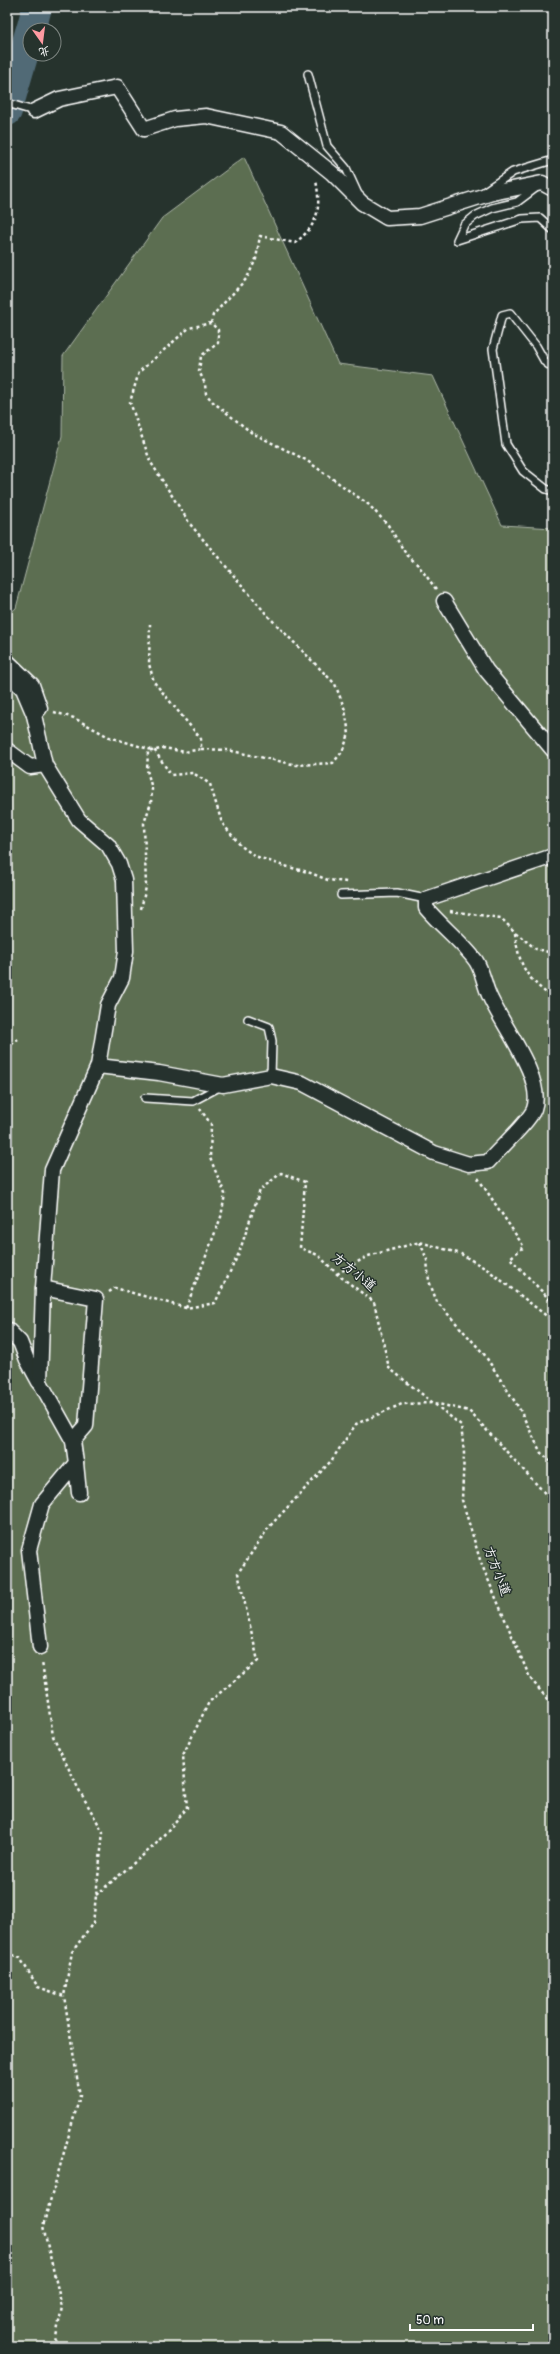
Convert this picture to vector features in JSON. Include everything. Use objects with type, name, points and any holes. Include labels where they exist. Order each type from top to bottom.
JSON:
[{"type":"street","points":[[34,111],[59,99],[117,87],[144,130],[175,118],[206,116],[281,132],[332,172],[362,203],[388,218],[420,216],[492,193],[547,186]]},
{"type":"street","points":[[444,601],[486,670],[553,750]]},
{"type":"street","points":[[7,661],[32,685],[45,765],[80,820],[108,845],[119,864],[124,880],[126,951],[122,978],[108,1005],[98,1066],[52,1170],[43,1288],[40,1382]]},
{"type":"street","points":[[7,673],[23,689],[37,711]]},
{"type":"street","points":[[7,750],[30,767],[45,765]]},
{"type":"street","points":[[98,1066],[158,1073],[223,1085],[271,1076],[302,1084],[434,1153],[470,1164],[488,1162],[534,1110],[536,1100],[534,1088],[527,1064],[489,995],[485,978],[476,962],[426,904],[553,856]]},
{"type":"street","points":[[43,1288],[96,1299],[86,1426],[74,1441]]},
{"type":"street","points":[[7,1329],[20,1342],[26,1360],[74,1441],[78,1493]]},
{"type":"street","points":[[40,1647],[29,1550],[42,1504],[76,1463]]},
{"type":"lane","points":[[308,74],[327,146],[346,168],[362,203]]},
{"type":"lane","points":[[7,103],[34,111]]},
{"type":"lane","points":[[472,199],[513,172],[553,160]]},
{"type":"lane","points":[[547,186],[517,202],[492,208],[475,216],[464,225],[457,240],[522,219],[540,218],[552,229]]},
{"type":"lane","points":[[553,368],[545,362],[520,324],[510,313],[502,315],[493,349],[506,444],[523,471],[546,489],[553,491]]},
{"type":"lane","points":[[341,895],[397,893],[426,904]]},
{"type":"lane","points":[[248,1019],[269,1027],[272,1041],[271,1076]]},
{"type":"lane","points":[[145,1098],[193,1101],[223,1085]]},
{"type":"path","points":[[211,323],[213,315],[230,294],[247,278],[256,259],[260,236],[295,243],[305,236],[317,218],[320,202],[315,172]]},
{"type":"path","points":[[211,323],[218,330],[218,343],[201,356],[199,371],[205,384],[206,394],[241,426],[306,460],[368,504],[388,525],[406,554],[418,565],[444,601]]},
{"type":"path","points":[[140,915],[146,887],[144,823],[151,802],[152,789],[147,770],[148,752],[164,748],[184,752],[201,749],[227,750],[297,765],[333,762],[342,752],[349,734],[345,710],[335,684],[268,616],[233,573],[214,554],[186,518],[150,462],[147,454],[130,402],[139,372],[190,328],[211,323]]},
{"type":"path","points":[[150,624],[149,664],[154,682],[201,739],[201,749]]},
{"type":"path","points":[[37,711],[74,718],[109,737],[155,751],[171,776],[193,773],[210,784],[222,823],[241,846],[255,856],[328,880],[347,882],[361,894]]},
{"type":"path","points":[[426,904],[501,918],[536,949],[553,953]]},
{"type":"path","points":[[515,932],[518,957],[535,984],[553,998]]},
{"type":"path","points":[[7,1048],[18,1039]]},
{"type":"path","points":[[186,1308],[221,1217],[225,1194],[210,1158],[211,1124],[193,1101]]},
{"type":"path","points":[[470,1164],[524,1248],[510,1258],[553,1303]]},
{"type":"path","name":"方方小道","points":[[96,1299],[115,1288],[186,1308],[215,1303],[239,1253],[260,1190],[281,1173],[305,1182],[300,1248],[318,1255],[337,1274],[374,1302],[389,1368],[461,1425],[464,1453],[462,1500],[481,1563],[530,1678],[553,1706]]},
{"type":"path","points":[[420,1242],[427,1260],[429,1281],[437,1302],[484,1354],[519,1408],[541,1453],[553,1463]]},
{"type":"path","points":[[337,1274],[368,1256],[420,1242],[461,1254],[488,1270],[553,1321]]},
{"type":"path","points":[[96,1895],[155,1845],[187,1808],[182,1755],[209,1702],[258,1661],[238,1573],[269,1527],[331,1461],[356,1424],[402,1404],[434,1403],[469,1411],[553,1502]]},
{"type":"path","points":[[40,1647],[53,1736],[78,1788],[103,1832],[93,1923],[72,1952],[64,1996],[80,2096],[43,2226],[62,2307],[54,2347]]},
{"type":"path","points":[[7,1952],[20,1958],[38,1987],[64,1996]]},
{"type":"green space","points":[[244,157],[338,364],[433,376],[502,525],[553,528],[553,2347],[7,2347],[7,616],[16,608],[62,436],[63,356],[162,218]]},
{"type":"waterway","points":[[33,22],[37,7]]},
{"type":"waterway","points":[[7,111],[22,59]]}]
